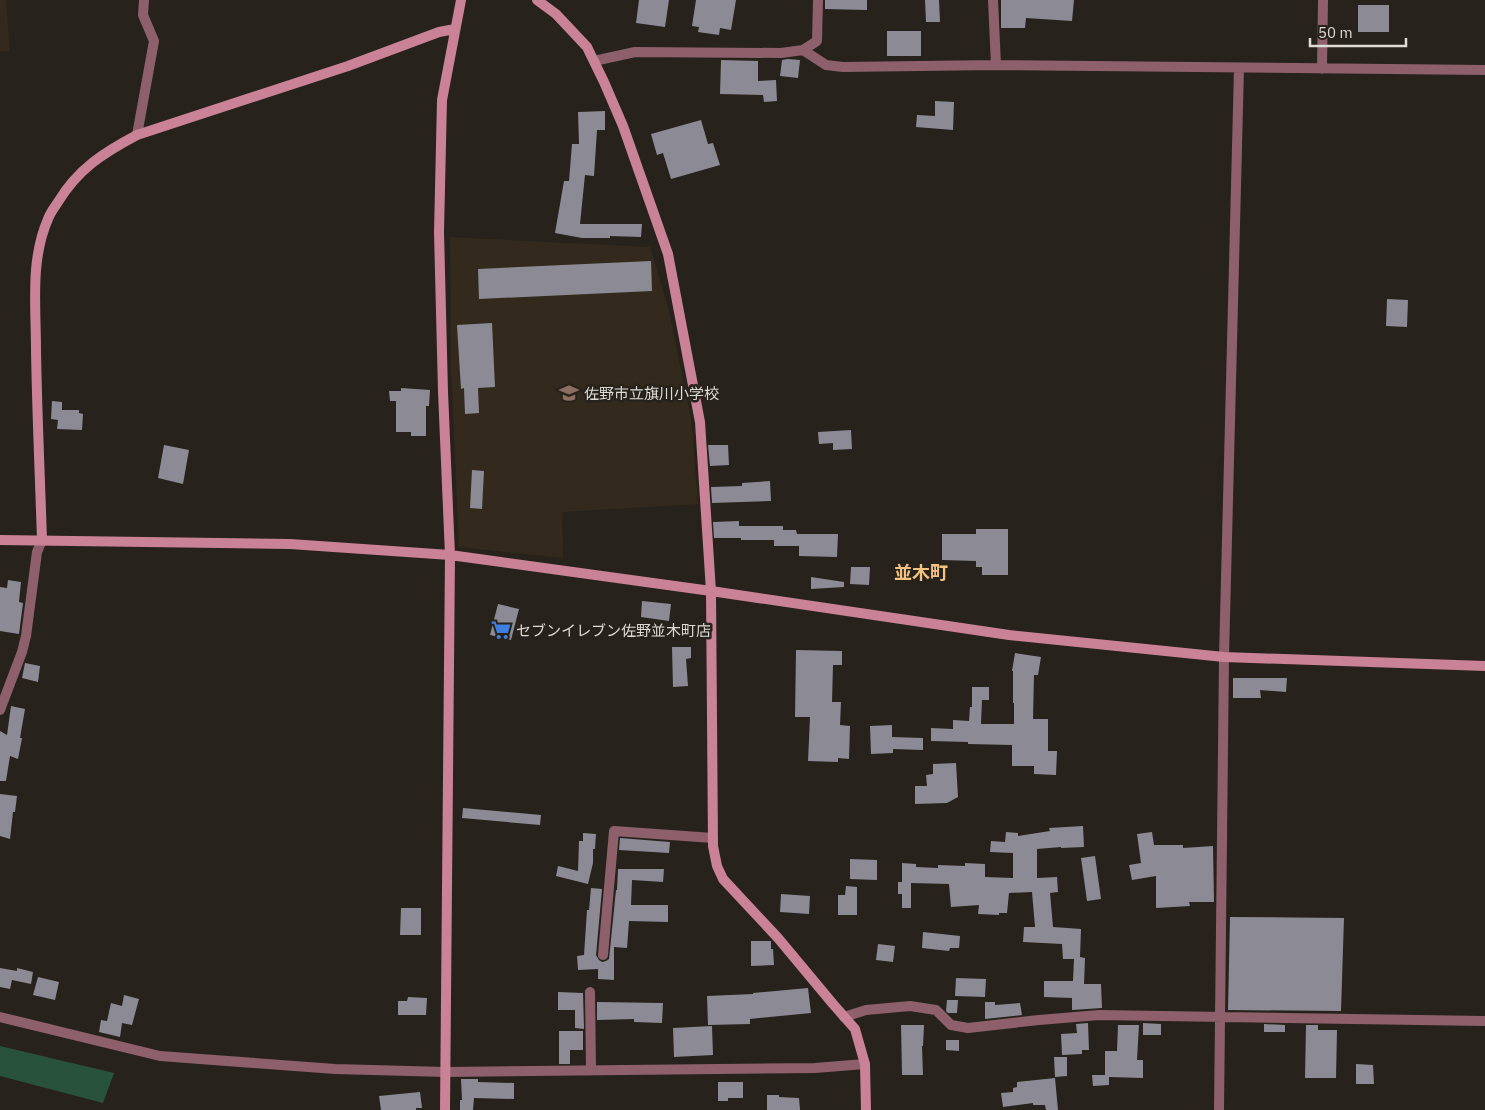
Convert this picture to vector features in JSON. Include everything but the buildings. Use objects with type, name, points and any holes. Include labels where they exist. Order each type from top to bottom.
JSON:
[{"type":"street","points":[[137,135],[154,41],[142,15],[144,0]]},
{"type":"street","points":[[445,1110],[450,555],[439,232],[442,100],[461,0]]},
{"type":"street","points":[[536,0],[556,14],[587,47],[623,126],[668,254],[700,422],[711,590],[713,846],[717,866],[723,879],[778,938],[855,1029],[864,1064],[866,1110]]},
{"type":"street","points":[[594,61],[635,52],[781,53],[802,50],[817,41],[818,0]]},
{"type":"street","points":[[994,0],[996,65]]},
{"type":"street","points":[[1322,69],[1323,0]]},
{"type":"street","points":[[0,710],[24,644],[29,621],[37,552],[42,540],[35,278],[38,247],[48,218],[65,190],[82,170],[110,149],[137,135],[348,66],[439,32],[455,29]]},
{"type":"street","points":[[802,50],[826,65],[843,67],[996,65],[1485,70]]},
{"type":"street","points":[[1219,1110],[1224,657],[1239,68]]},
{"type":"street","points":[[0,540],[290,544],[450,555],[711,590],[1009,635],[1224,657],[1485,666]]},
{"type":"street","points":[[603,955],[614,831],[713,838]]},
{"type":"street","points":[[590,992],[591,1070]]},
{"type":"street","points":[[844,1017],[866,1010],[910,1006],[936,1010],[950,1025],[968,1028],[1099,1015],[1485,1021]]},
{"type":"street","points":[[0,1017],[160,1056],[335,1068],[446,1072],[815,1068],[864,1064]]},
{"type":"shaded area","points":[[0,0],[6,0],[10,51],[0,52]]},
{"type":"shaded area","name":"佐野市立旗川小学校","points":[[450,237],[650,247],[668,307],[691,417],[698,504],[562,512],[563,558],[459,547],[451,369]]},
{"type":"green space","points":[[0,1046],[114,1073],[103,1103],[0,1076]]},
{"type":"place","name":"佐野市立旗川小学校","points":[[569,393]]},
{"type":"place","name":"セブンイレブン佐野並木町店","points":[[501,630]]},
{"type":"district","name":"並木町","points":[[921,572]]}]
